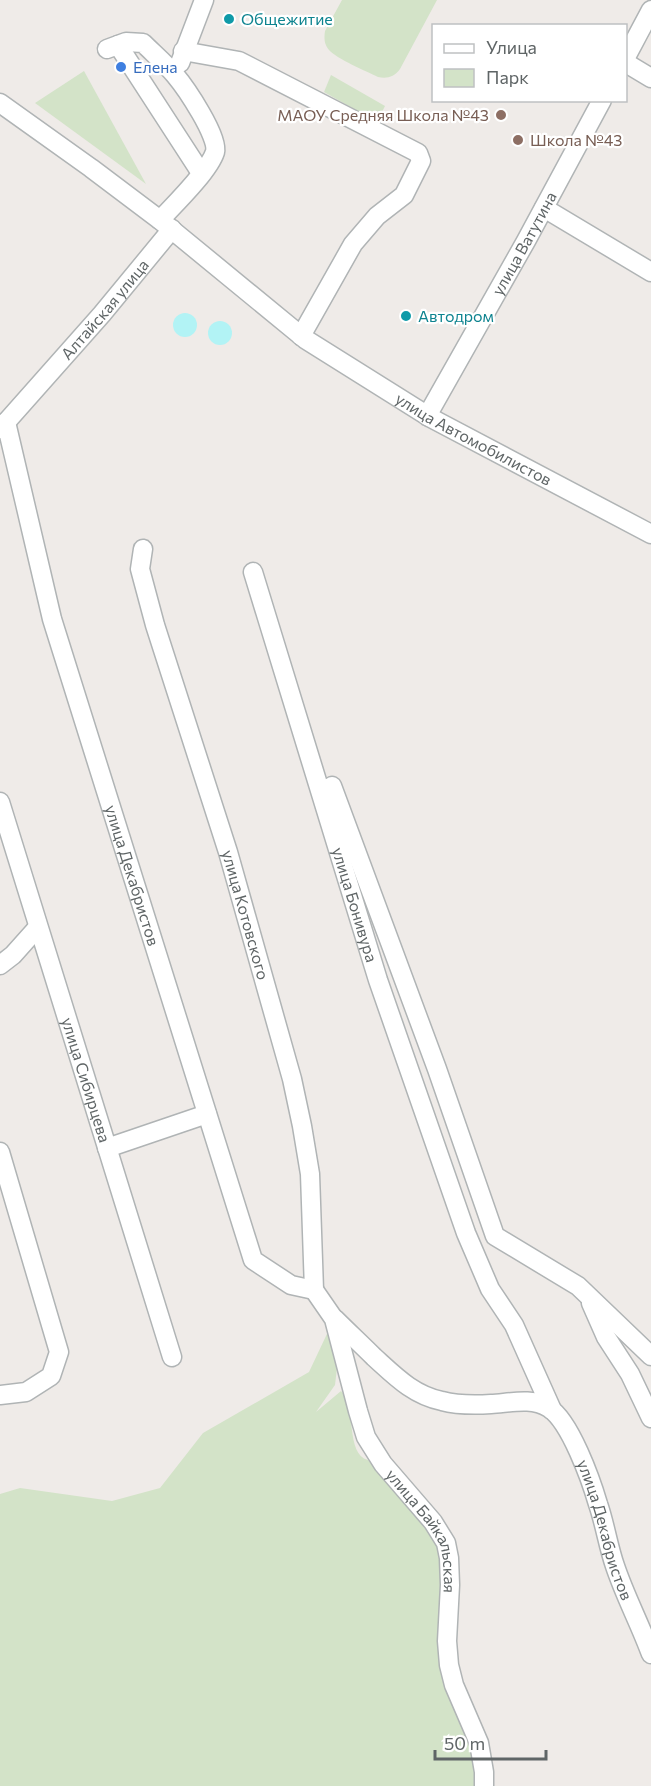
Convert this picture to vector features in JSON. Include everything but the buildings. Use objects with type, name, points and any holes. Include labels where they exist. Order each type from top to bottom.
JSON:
[{"type":"street","points":[[176,76],[183,51],[204,0]]},
{"type":"street","points":[[627,55],[651,10]]},
{"type":"street","points":[[166,225],[201,173],[214,153],[213,137],[176,76],[143,43],[126,42],[113,47],[201,173]]},
{"type":"street","points":[[183,51],[238,61],[418,153],[421,161],[404,195],[377,216],[353,244],[301,336]]},
{"type":"street","points":[[627,63],[648,73]]},
{"type":"street","name":"улица Ватутина","points":[[427,416],[601,102]]},
{"type":"street","name":"улица Автомобилистов","points":[[0,103],[100,174],[166,225],[301,336],[427,416],[651,534]]},
{"type":"street","points":[[544,208],[651,272]]},
{"type":"street","name":"Алтайская улица","points":[[3,425],[109,306],[166,225]]},
{"type":"street","name":"улица Декабристов","points":[[3,425],[52,619],[253,1260],[291,1285],[314,1290]]},
{"type":"street","name":"улица Котовского","points":[[143,549],[140,569],[143,580],[228,852],[292,1079],[310,1174],[314,1290]]},
{"type":"street","name":"улица Бонивура","points":[[253,572],[378,980],[466,1233]]},
{"type":"street","points":[[307,744],[323,762],[495,1236],[578,1286],[651,1356]]},
{"type":"street","name":"улица Сибирцева","points":[[0,802],[172,1357]]},
{"type":"street","points":[[0,965],[14,955],[38,927]]},
{"type":"street","points":[[107,1148],[207,1114]]},
{"type":"street","points":[[0,1152],[59,1352],[51,1376],[26,1392],[0,1395]]},
{"type":"street","name":"улица Декабристов","points":[[466,1233],[490,1289],[514,1326],[552,1410],[565,1426],[580,1456],[598,1504],[614,1562],[628,1600],[649,1641]]},
{"type":"street","points":[[583,1282],[606,1337],[630,1374],[651,1418]]},
{"type":"street","name":"улица Байкальская","points":[[314,1290],[334,1319],[366,1437],[383,1464],[439,1529],[446,1543],[450,1573],[447,1641],[449,1665],[454,1685],[478,1743],[484,1772],[484,1786]]},
{"type":"street","points":[[334,1319],[401,1383],[426,1396],[442,1402],[468,1404],[527,1401],[552,1410]]},
{"type":"green space","points":[[342,0],[437,0],[398,72],[384,78],[345,61],[327,48],[325,31]]},
{"type":"green space","points":[[84,71],[146,184],[35,103]]},
{"type":"green space","points":[[331,75],[385,106],[377,122],[324,92]]},
{"type":"green space","points":[[334,1319],[337,1368],[335,1385],[316,1412],[341,1391],[349,1408],[356,1449],[395,1488],[442,1548],[440,1628],[471,1740],[479,1786],[0,1786],[0,1494],[20,1488],[112,1501],[160,1488],[203,1433],[309,1372]]},
{"type":"water","points":[[185,313],[193,317],[197,325],[193,333],[185,337],[177,333],[173,325],[177,317]]},
{"type":"water","points":[[220,321],[228,325],[232,333],[228,341],[220,345],[212,341],[208,333],[212,325]]},
{"type":"place","name":"Общежитие","points":[[229,19]]},
{"type":"place","name":"Елена","points":[[121,67]]},
{"type":"place","name":"МАОУ Средняя Школа №43","points":[[501,115]]},
{"type":"place","name":"Школа №43","points":[[518,140]]},
{"type":"place","name":"Автодром","points":[[406,316]]}]
